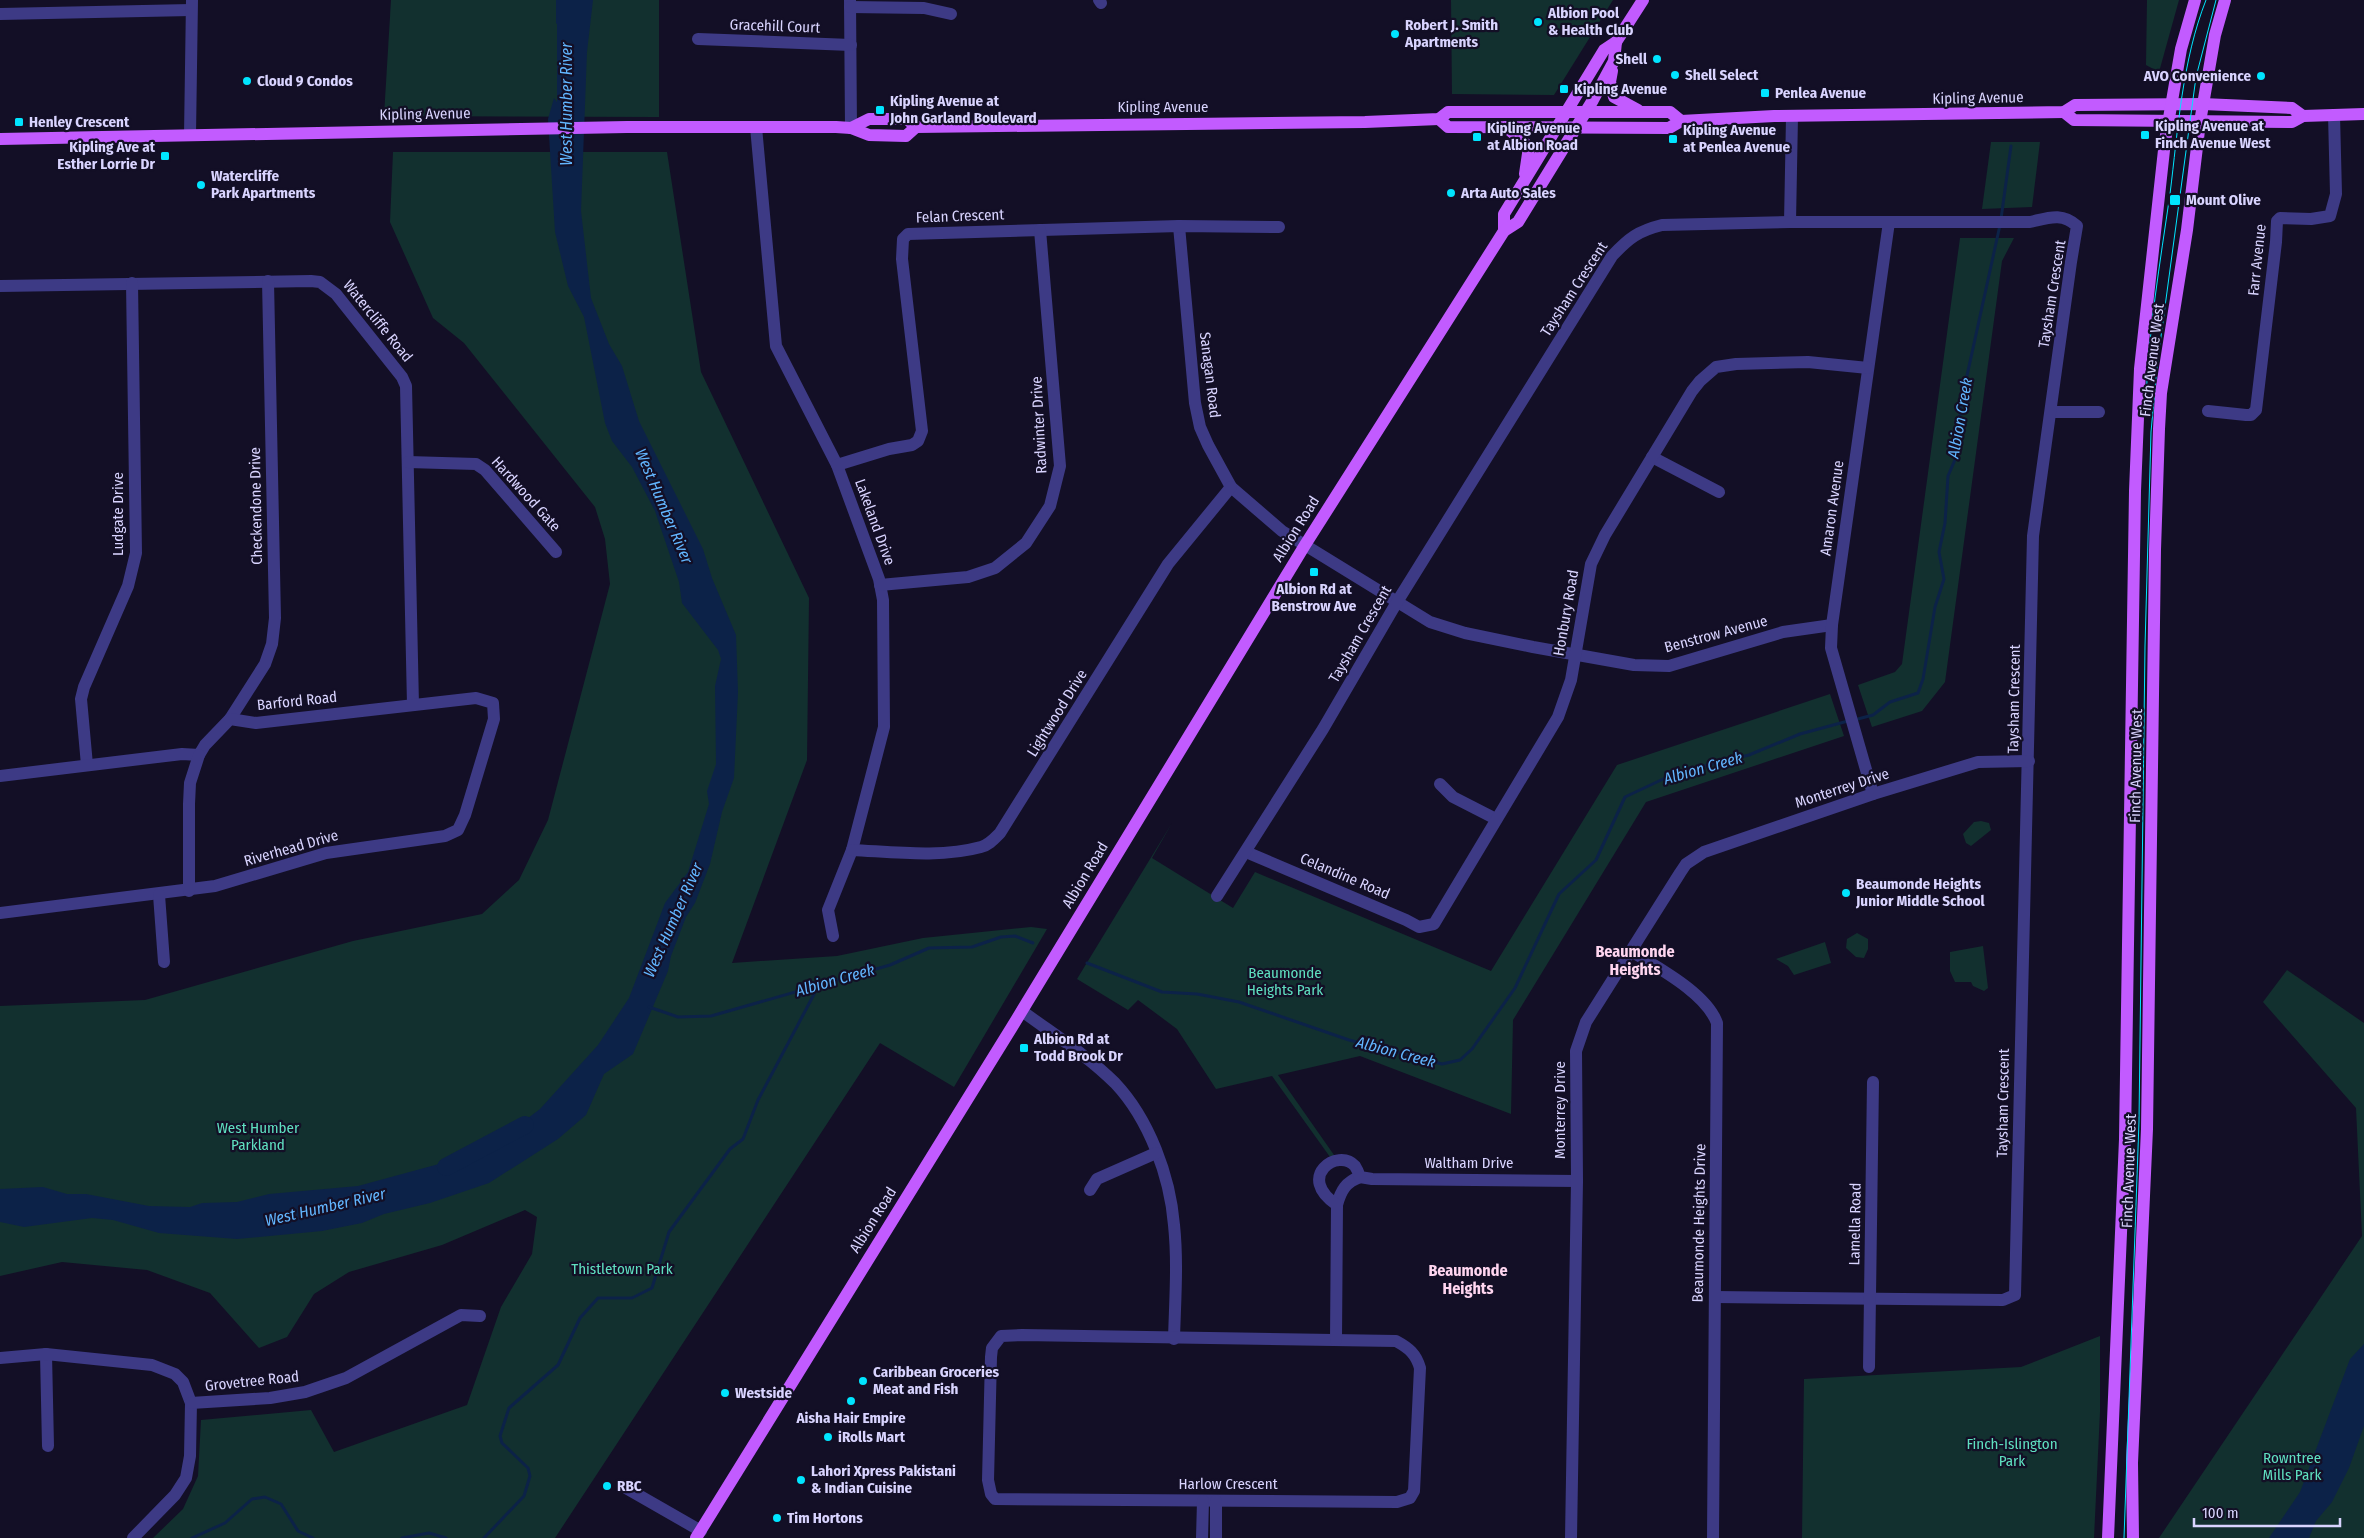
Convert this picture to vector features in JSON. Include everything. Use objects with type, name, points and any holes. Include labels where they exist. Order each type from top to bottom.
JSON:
[{"type":"main road","name":"Albion Road","points":[[1504,231],[1504,214],[1525,178],[1604,50],[1616,42],[1643,0]]},
{"type":"main road","name":"Finch Avenue West","points":[[2108,1538],[2124,1174],[2135,491],[2140,369],[2168,121],[2186,28],[2195,0]]},
{"type":"main road","name":"Finch Avenue West","points":[[2132,1538],[2132,1463],[2147,1129],[2155,550],[2159,429],[2162,393],[2187,230],[2200,122],[2215,35],[2225,0]]},
{"type":"main road","name":"Albion Road","points":[[699,1535],[1022,1011],[1304,545],[1504,231],[1518,222],[1578,128],[1614,61],[1616,42]]},
{"type":"main road","points":[[1614,61],[1610,82],[1614,97],[1643,112]]},
{"type":"main road","name":"Kipling Avenue","points":[[1439,119],[1448,127],[1669,128],[1682,121],[2064,112],[2075,105],[2203,104],[2292,108],[2303,116]]},
{"type":"main road","name":"Kipling Avenue","points":[[0,139],[627,127],[851,128],[869,119],[907,120],[916,127],[1365,122],[1439,119],[1448,112],[1670,112],[1682,121]]},
{"type":"main road","name":"Kipling Avenue","points":[[2064,112],[2074,120],[2200,122],[2292,122],[2303,116],[2364,114]]},
{"type":"main road","points":[[1506,127],[1529,147],[1525,178]]},
{"type":"street","points":[[851,128],[850,4],[924,8],[951,14]]},
{"type":"street","points":[[0,14],[191,5],[190,135]]},
{"type":"street","name":"Gracehill Court","points":[[698,39],[850,45]]},
{"type":"street","name":"Farr Avenue","points":[[2208,411],[2251,415],[2256,410],[2277,221],[2280,218],[2311,219],[2330,216],[2336,194],[2334,115]]},
{"type":"street","points":[[1790,222],[1792,117]]},
{"type":"street","name":"Lakeland Drive","points":[[756,127],[776,346],[837,465],[880,585],[884,616],[884,726],[852,850],[828,910],[833,936]]},
{"type":"street","name":"Taysham Crescent","points":[[1218,896],[1323,729],[1397,602],[1612,256],[1626,240],[1642,230],[1662,225],[1790,222],[2030,222],[2060,216],[2071,220],[2077,226],[2033,536],[2015,1295],[2003,1300],[1715,1297]]},
{"type":"street","name":"Amaron Avenue","points":[[1873,794],[1831,648],[1832,625],[1889,222]]},
{"type":"street","name":"Felan Crescent","points":[[837,465],[889,449],[912,445],[918,441],[922,431],[902,259],[903,239],[908,234],[1179,226],[1278,227]]},
{"type":"street","name":"Sanagan Road","points":[[1179,226],[1195,403],[1200,427],[1231,487],[1282,531],[1304,545]]},
{"type":"street","name":"Radwinter Drive","points":[[880,585],[968,577],[995,568],[1026,543],[1050,506],[1060,466],[1040,230]]},
{"type":"street","name":"Checkendone Drive","points":[[230,719],[264,664],[272,644],[275,618],[268,281]]},
{"type":"street","name":"Watercliffe Road","points":[[0,286],[311,281],[320,282],[329,287],[402,377],[408,397],[413,705]]},
{"type":"street","name":"Ludgate Drive","points":[[87,765],[81,699],[84,687],[128,586],[136,553],[132,283]]},
{"type":"street","name":"Honbury Road","points":[[1430,925],[1434,924],[1558,717],[1571,680],[1591,564],[1605,535],[1692,391],[1716,367],[1736,364],[1808,362],[1868,368]]},
{"type":"street","points":[[2052,412],[2099,412]]},
{"type":"street","points":[[1652,457],[1718,492]]},
{"type":"street","name":"Hardwood Gate","points":[[408,462],[476,464],[485,470],[556,552]]},
{"type":"street","name":"Lightwood Drive","points":[[852,850],[959,851],[982,847],[992,842],[1000,833],[1039,772],[1168,564],[1231,487]]},
{"type":"street","name":"Benstrow Avenue","points":[[1304,545],[1430,622],[1465,634],[1634,665],[1670,666],[1782,632],[1832,625]]},
{"type":"street","name":"Barford Road","points":[[230,719],[256,723],[476,698],[493,703]]},
{"type":"street","name":"Riverhead Drive","points":[[0,913],[190,891],[238,880],[326,853],[445,836],[458,830],[465,815],[494,719],[493,703]]},
{"type":"street","points":[[190,891],[190,783],[199,755],[205,745],[230,719]]},
{"type":"street","points":[[0,776],[182,754],[199,755]]},
{"type":"street","name":"Monterrey Drive","points":[[1571,1538],[1577,1180],[1576,1051],[1586,1022],[1684,866],[1704,852],[1873,794],[1978,762],[2029,761]]},
{"type":"street","points":[[1440,784],[1452,797],[1496,818]]},
{"type":"street","name":"Celandine Road","points":[[1246,852],[1419,927],[1430,925]]},
{"type":"street","points":[[159,894],[164,962]]},
{"type":"street","name":"Beaumonde Heights Drive","points":[[1631,952],[1701,999],[1713,1012],[1717,1023],[1714,1538]]},
{"type":"street","points":[[1022,1011],[1083,1055],[1115,1084],[1146,1128],[1156,1152],[1174,1224],[1174,1339]]},
{"type":"street","name":"Lamella Road","points":[[1869,1367],[1873,1082]]},
{"type":"street","points":[[1090,1190],[1097,1179],[1156,1152]]},
{"type":"street","points":[[1336,1340],[1338,1204],[1340,1191],[1351,1180],[1360,1177],[1354,1166],[1345,1160],[1334,1161],[1325,1166],[1319,1176],[1320,1188],[1327,1198],[1338,1204]]},
{"type":"street","name":"Waltham Drive","points":[[1360,1177],[1577,1180]]},
{"type":"street","name":"Grovetree Road","points":[[0,1358],[46,1354],[152,1364],[175,1374],[183,1382],[191,1404],[270,1398],[305,1392],[346,1378],[461,1315],[480,1316]]},
{"type":"street","name":"Harlow Crescent","points":[[1022,1334],[1174,1339],[1396,1341],[1408,1347],[1417,1357],[1420,1368],[1416,1482],[1410,1498],[1396,1502],[995,1499],[989,1487],[991,1357],[992,1348],[1001,1336],[1022,1334]]},
{"type":"street","points":[[46,1354],[48,1446]]},
{"type":"street","points":[[133,1538],[174,1495],[186,1478],[190,1456],[191,1404]]},
{"type":"street","points":[[626,1488],[699,1535]]},
{"type":"street","points":[[1202,1538],[1210,1501]]},
{"type":"street","points":[[1210,1501],[1216,1538]]},
{"type":"green space","points":[[391,0],[659,0],[659,117],[384,116]]},
{"type":"green space","points":[[1451,0],[1613,0],[1554,95],[1452,94]]},
{"type":"green space","points":[[2147,0],[2179,0],[2159,72],[2146,65]]},
{"type":"green space","points":[[1991,142],[2040,142],[2032,207],[1982,209]]},
{"type":"green space","name":"West Humber Parkland","points":[[393,152],[667,152],[701,372],[809,598],[807,760],[732,963],[837,956],[923,938],[1031,927],[1047,929],[954,1087],[880,1043],[555,1538],[153,1538],[183,1509],[198,1476],[201,1420],[311,1410],[334,1452],[467,1405],[501,1307],[532,1254],[537,1217],[525,1210],[442,1245],[349,1272],[314,1294],[287,1337],[259,1348],[210,1293],[147,1270],[62,1262],[0,1276],[0,1006],[145,1000],[353,941],[482,914],[519,880],[548,820],[610,584],[605,539],[595,507],[464,343],[433,318],[390,222]]},
{"type":"green space","points":[[1960,238],[2014,238],[2002,261],[1945,682],[1922,711],[1872,727],[1858,685],[1895,672],[1902,664]]},
{"type":"green space","name":"Beaumonde Heights Park","points":[[1830,694],[1844,736],[1646,802],[1513,1020],[1511,1114],[1360,1056],[1278,1075],[1334,1155],[1330,1157],[1272,1076],[1216,1089],[1177,1029],[1138,1000],[1128,1010],[1077,979],[1172,823],[1152,858],[1233,908],[1255,872],[1491,971],[1617,765]]},
{"type":"green space","points":[[1974,822],[1989,823],[1991,830],[1971,846],[1966,843],[1963,834]]},
{"type":"green space","points":[[1857,933],[1868,939],[1868,949],[1864,958],[1856,957],[1846,948],[1847,939]]},
{"type":"green space","points":[[1825,942],[1831,963],[1794,975],[1788,966],[1776,959]]},
{"type":"green space","points":[[1983,946],[1988,988],[1984,991],[1973,986],[1971,982],[1955,982],[1950,971],[1950,952]]},
{"type":"green space","name":"Rowntree Mills Park","points":[[2287,970],[2364,1023],[2364,1538],[2159,1538],[2362,1236],[2356,1108],[2263,1002]]},
{"type":"green space","name":"Finch-Islington Park","points":[[2100,1336],[2100,1412],[2094,1538],[1802,1538],[1804,1379],[2021,1367]]},
{"type":"water","points":[[556,0],[593,0],[587,52],[581,211],[591,298],[609,344],[622,366],[639,421],[703,549],[712,578],[736,635],[738,692],[734,778],[722,812],[710,864],[695,903],[686,917],[671,956],[668,971],[633,1054],[604,1074],[586,1115],[558,1139],[489,1183],[430,1203],[384,1214],[362,1223],[322,1231],[237,1239],[159,1233],[113,1220],[92,1218],[24,1227],[0,1222],[0,1189],[43,1187],[67,1194],[86,1194],[149,1206],[190,1207],[202,1203],[237,1202],[269,1194],[358,1186],[483,1152],[540,1109],[598,1045],[629,998],[665,903],[688,872],[709,804],[707,791],[716,764],[715,686],[721,659],[718,650],[682,603],[679,582],[655,511],[632,467],[612,441],[605,423],[584,317],[568,286],[555,232],[548,119],[554,98],[564,112],[573,80],[574,57],[569,24],[561,19],[556,24]]},
{"type":"water","points":[[2364,1344],[2364,1426],[2349,1468],[2332,1502],[2316,1521],[2309,1538],[2269,1538],[2300,1492],[2350,1359]]},
{"type":"waterway","name":"West Humber River","points":[[566,0],[566,134]]},
{"type":"waterway","name":"Albion Creek","points":[[2001,219],[2011,146]]},
{"type":"waterway","name":"Albion Creek","points":[[1854,720],[1873,715],[1890,702],[1918,693],[1923,679],[1935,607],[1944,579],[1939,552],[1945,523],[1948,476],[1957,455],[1961,403],[2000,225]]},
{"type":"waterway","name":"Albion Creek","points":[[1087,963],[1162,992],[1197,994],[1239,1002],[1349,1040],[1442,1064],[1460,1060],[1472,1049],[1515,988],[1559,894],[1596,860],[1625,797],[1676,773],[1749,755],[1800,734],[1848,721]]},
{"type":"waterway","name":"Albion Creek","points":[[649,1007],[678,1017],[711,1016],[890,965],[929,948],[972,947],[1001,937],[1015,936],[1033,943]]},
{"type":"waterway","points":[[484,1538],[524,1496],[530,1476],[528,1468],[502,1443],[500,1436],[509,1408],[558,1365],[580,1318],[598,1298],[632,1298],[652,1288],[669,1232],[730,1149],[743,1139],[758,1100],[820,983]]},
{"type":"waterway","name":"West Humber River","points":[[446,1167],[525,1125]]},
{"type":"waterway","points":[[192,1538],[225,1523],[252,1499],[265,1497],[281,1504],[298,1531],[313,1538]]},
{"type":"waterway","points":[[402,1538],[429,1533],[446,1538]]},
{"type":"tram line","points":[[2146,402],[2152,324],[2182,96],[2191,47],[2206,0]]},
{"type":"tram line","points":[[2124,1538],[2139,1121],[2145,646],[2151,432],[2157,366],[2196,77],[2216,0]]},
{"type":"place","name":"Albion Pool & Health Club","points":[[1538,22]]},
{"type":"place","name":"Robert J. Smith Apartments","points":[[1395,34]]},
{"type":"place","name":"Shell","points":[[1657,59]]},
{"type":"place","name":"Shell Select","points":[[1675,75]]},
{"type":"place","name":"AVO Convenience","points":[[2261,76]]},
{"type":"place","name":"Cloud 9 Condos","points":[[247,81]]},
{"type":"place","name":"Kipling Avenue","points":[[1564,89]]},
{"type":"place","name":"Penlea Avenue","points":[[1765,93]]},
{"type":"place","name":"Kipling Avenue at John Garland Boulevard","points":[[880,110]]},
{"type":"place","name":"Henley Crescent","points":[[19,122]]},
{"type":"place","name":"Kipling Avenue at Finch Avenue West","points":[[2145,135]]},
{"type":"place","name":"Kipling Avenue at Albion Road","points":[[1477,137]]},
{"type":"place","name":"Kipling Avenue at Penlea Avenue","points":[[1673,139]]},
{"type":"place","name":"Kipling Ave at Esther Lorrie Dr","points":[[165,156]]},
{"type":"place","name":"Watercliffe Park Apartments","points":[[201,185]]},
{"type":"place","name":"Arta Auto Sales","points":[[1451,193]]},
{"type":"place","name":"Mount Olive","points":[[2175,200]]},
{"type":"place","name":"Albion Rd at Benstrow Ave","points":[[1314,572]]},
{"type":"place","name":"Beaumonde Heights Junior Middle School","points":[[1846,893]]},
{"type":"place","name":"Albion Rd at Todd Brook Dr","points":[[1024,1048]]},
{"type":"place","name":"Caribbean Groceries Meat and Fish","points":[[863,1381]]},
{"type":"place","name":"Westside","points":[[725,1393]]},
{"type":"place","name":"Aisha Hair Empire","points":[[851,1401]]},
{"type":"place","name":"iRolls Mart","points":[[828,1437]]},
{"type":"place","name":"Lahori Xpress Pakistani & Indian Cuisine","points":[[801,1480]]},
{"type":"place","name":"RBC","points":[[607,1486]]},
{"type":"place","name":"Tim Hortons","points":[[777,1518]]},
{"type":"district","name":"Beaumonde Heights","points":[[1635,960]]},
{"type":"district","name":"Beaumonde Heights","points":[[1468,1279]]},
{"type":"park label","name":"Thistletown Park","points":[[622,1269]]}]
